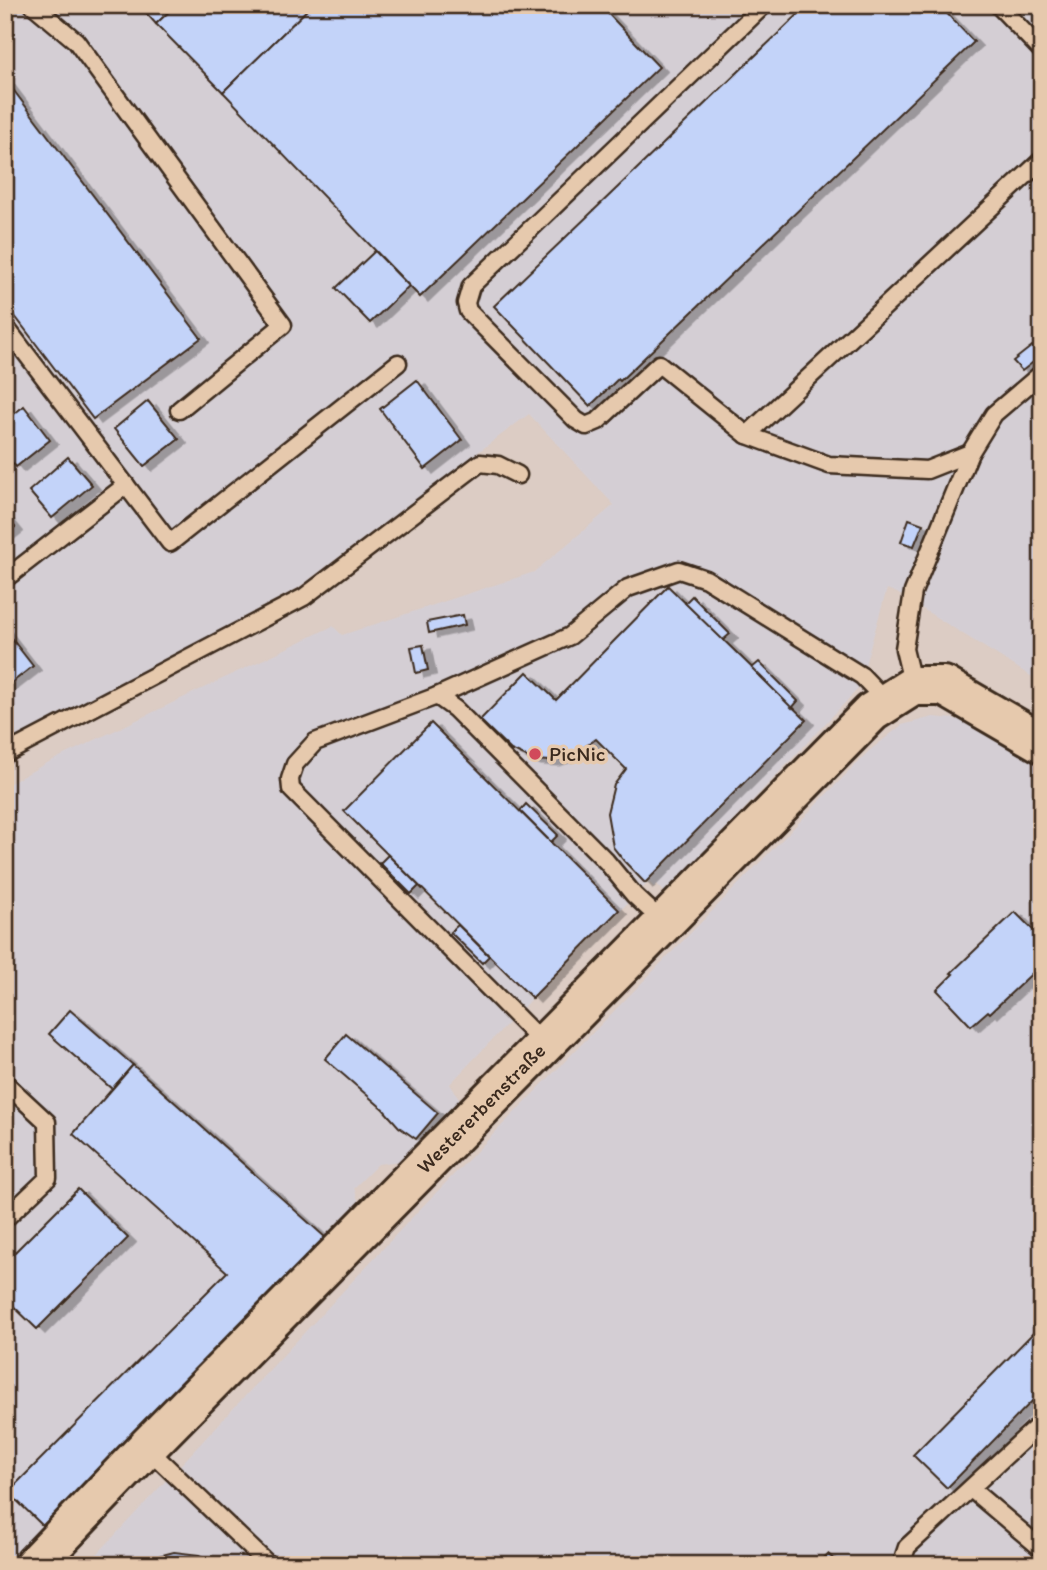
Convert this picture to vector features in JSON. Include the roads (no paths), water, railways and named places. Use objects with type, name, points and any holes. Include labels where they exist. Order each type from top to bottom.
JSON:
[{"type":"street","points":[[915,691],[1042,743]]},
{"type":"street","name":"Westererbenstraße","points":[[34,1565],[872,712],[915,691]]},
{"type":"lane","points":[[33,5],[76,41],[284,325],[179,410]]},
{"type":"lane","points":[[764,5],[471,286],[466,303],[468,311],[576,420],[586,426],[598,421],[659,364],[747,435],[829,465],[927,470],[970,453]]},
{"type":"lane","points":[[998,5],[1042,51]]},
{"type":"lane","points":[[747,435],[1042,160]]},
{"type":"lane","points":[[5,354],[10,332]]},
{"type":"lane","points":[[10,332],[170,543],[398,363]]},
{"type":"lane","points":[[915,691],[904,649],[913,592],[970,453],[994,414],[1042,373]]},
{"type":"lane","points":[[5,754],[304,597],[480,463],[498,465],[518,475]]},
{"type":"lane","points":[[5,579],[126,485]]},
{"type":"lane","points":[[544,1044],[291,789],[290,779],[295,764],[315,742],[437,696],[570,636],[628,588],[679,570],[706,579],[862,676],[915,691]]},
{"type":"lane","points":[[437,696],[455,709],[664,923]]},
{"type":"lane","points":[[5,1083],[47,1122],[48,1178],[5,1219]]},
{"type":"lane","points":[[901,1565],[907,1547],[1042,1422]]},
{"type":"lane","points":[[147,1447],[269,1565]]},
{"type":"lane","points":[[971,1489],[1042,1549]]},
{"type":"place","name":"PicNic","points":[[535,754]]}]
